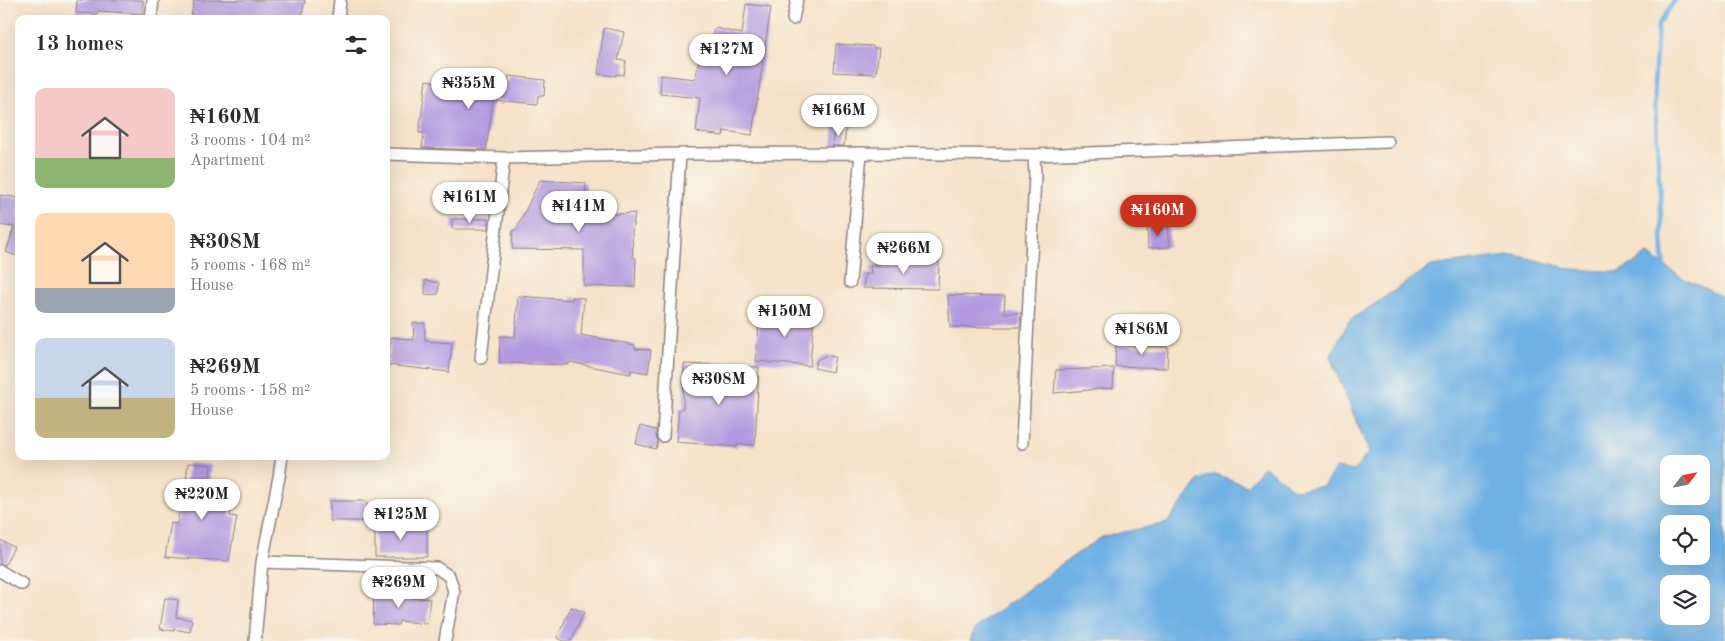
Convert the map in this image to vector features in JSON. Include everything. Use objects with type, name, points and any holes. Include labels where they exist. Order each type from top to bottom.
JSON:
[{"type":"street","points":[[151,15],[153,0]]},
{"type":"street","points":[[338,15],[340,0]]},
{"type":"street","points":[[793,19],[796,0]]},
{"type":"street","points":[[390,154],[504,158],[680,154],[861,153],[1034,155],[1388,142]]},
{"type":"street","points":[[850,282],[861,153]]},
{"type":"street","points":[[663,436],[680,154]]},
{"type":"street","points":[[1022,443],[1035,176],[1034,155]]},
{"type":"street","points":[[481,358],[504,158]]},
{"type":"street","points":[[255,641],[262,562],[281,460]]},
{"type":"street","points":[[262,562],[437,568],[448,576],[454,591],[445,641]]},
{"type":"street","points":[[0,572],[22,584]]},
{"type":"water","points":[[1648,254],[1684,279],[1725,298],[1725,641],[970,641],[976,628],[1062,564],[1102,537],[1167,523],[1200,479],[1216,474],[1247,486],[1264,466],[1295,490],[1323,486],[1336,468],[1354,471],[1369,452],[1330,357],[1349,321],[1431,266],[1515,255],[1572,269],[1620,272]]},
{"type":"building","points":[[77,0],[143,0],[143,14],[98,11],[97,14],[76,13]]},
{"type":"building","points":[[194,0],[305,0],[302,15],[191,15]]},
{"type":"building","points":[[746,4],[771,7],[752,135],[724,131],[723,136],[696,132],[700,98],[660,94],[661,75],[695,79],[703,39],[710,39],[715,28],[742,34]]},
{"type":"building","points":[[604,28],[624,32],[618,60],[626,61],[624,75],[598,74]]},
{"type":"building","points":[[836,44],[879,48],[876,74],[834,72]]},
{"type":"building","points":[[466,76],[508,82],[509,76],[545,80],[544,96],[538,96],[537,104],[493,100],[486,150],[422,148],[424,133],[419,133],[426,80],[465,86]]},
{"type":"building","points":[[834,127],[846,128],[844,146],[832,146]]},
{"type":"building","points":[[540,180],[586,183],[584,216],[635,213],[632,232],[633,258],[636,258],[635,287],[584,286],[584,250],[512,249],[513,230],[516,230]]},
{"type":"building","points":[[0,195],[15,197],[15,255],[6,252],[14,227],[0,225]]},
{"type":"building","points":[[452,219],[489,219],[488,229],[452,229]]},
{"type":"building","points":[[1168,225],[1170,247],[1148,248],[1147,227]]},
{"type":"building","points":[[939,260],[938,289],[863,288],[865,274],[871,274],[870,266],[879,266],[879,261]]},
{"type":"building","points":[[425,280],[439,283],[438,294],[425,295]]},
{"type":"building","points":[[948,295],[1005,296],[1004,313],[1021,313],[1020,327],[950,327]]},
{"type":"building","points":[[518,296],[572,300],[572,297],[584,298],[581,335],[635,345],[635,349],[651,350],[648,373],[631,370],[630,374],[569,362],[569,365],[499,363],[500,336],[515,337]]},
{"type":"building","points":[[760,311],[814,316],[810,366],[756,361]]},
{"type":"building","points":[[413,323],[425,323],[425,341],[452,343],[449,372],[390,365],[391,337],[414,340]]},
{"type":"building","points":[[1116,345],[1168,347],[1167,368],[1115,366]]},
{"type":"building","points":[[826,355],[835,357],[832,372],[814,368],[817,360]]},
{"type":"building","points":[[684,364],[759,367],[755,445],[737,444],[737,447],[676,442],[679,409],[683,409]]},
{"type":"building","points":[[1114,368],[1113,388],[1054,393],[1056,370]]},
{"type":"building","points":[[640,426],[656,430],[658,441],[656,449],[636,444]]},
{"type":"building","points":[[188,463],[211,465],[208,496],[232,499],[230,516],[237,517],[229,561],[165,557],[171,523],[177,524],[182,492],[185,492]]},
{"type":"building","points":[[330,501],[367,501],[367,521],[330,521]]},
{"type":"building","points":[[375,525],[427,525],[427,557],[375,557]]},
{"type":"building","points":[[0,540],[14,547],[5,565],[0,564]]},
{"type":"building","points":[[374,591],[399,591],[399,596],[430,599],[427,624],[399,621],[398,625],[373,624]]},
{"type":"building","points":[[165,598],[178,600],[176,617],[192,620],[190,632],[160,629]]},
{"type":"building","points":[[571,607],[584,612],[571,641],[564,641],[557,638]]},
{"type":"waterway","points":[[1664,270],[1654,84],[1658,25],[1675,0]]}]
